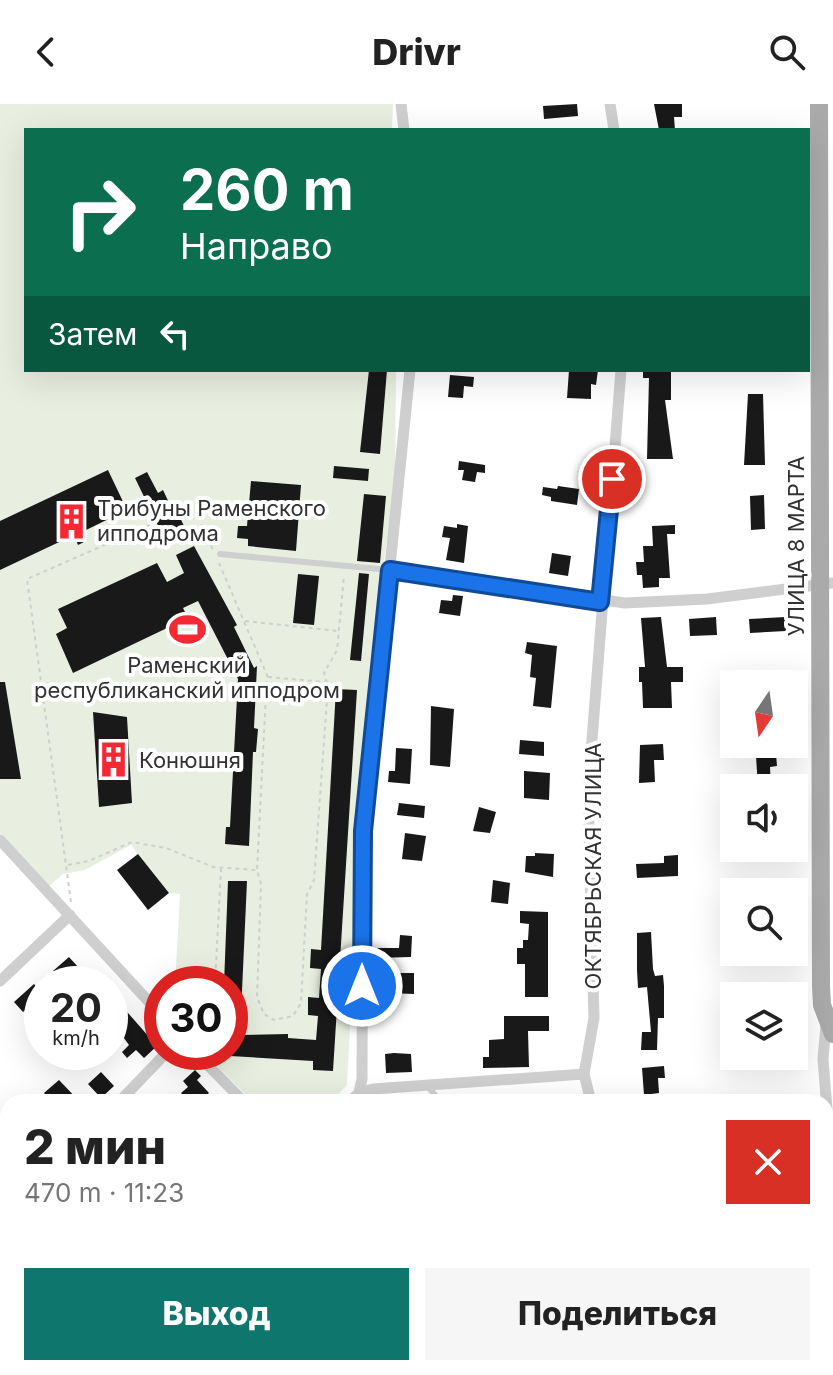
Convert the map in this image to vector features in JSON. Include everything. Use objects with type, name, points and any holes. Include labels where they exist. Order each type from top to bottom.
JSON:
[{"type":"main road","name":"УЛИЦА 8 МАРТА","points":[[819,104],[827,583],[821,986],[830,1027]]},
{"type":"street","points":[[401,104],[404,128]]},
{"type":"street","points":[[610,104],[614,128]]},
{"type":"street","points":[[410,372],[363,831],[359,1093],[426,1084],[584,1074],[589,1094]]},
{"type":"street","name":"ОКТЯБРЬСКАЯ УЛИЦА","points":[[584,1074],[594,1018],[588,791],[600,602],[621,372]]},
{"type":"street","points":[[390,570],[600,602],[674,602],[827,583]]},
{"type":"street","points":[[0,840],[144,996]]},
{"type":"street","points":[[0,981],[70,915]]},
{"type":"street","points":[[826,1094],[823,1059],[830,1027]]},
{"type":"street","points":[[128,1094],[154,1070]]},
{"type":"street","points":[[213,1070],[236,1094]]},
{"type":"lane","points":[[220,554],[390,570]]},
{"type":"lane","points":[[426,1084],[434,1094]]},
{"type":"path","points":[[70,915],[68,865],[27,579],[150,525],[159,545],[202,525],[268,677],[257,870],[261,884],[257,1001],[269,1018],[284,1020],[296,1013],[301,1003],[307,894],[314,880],[326,682],[324,671],[336,653],[345,566]]},
{"type":"path","points":[[244,621],[339,632]]},
{"type":"path","points":[[268,677],[326,682]]},
{"type":"path","points":[[68,865],[89,861],[132,842],[166,848],[221,868],[257,870]]},
{"type":"path","points":[[216,966],[221,868]]},
{"type":"green space","name":"Раменский республиканский ипподром","points":[[0,104],[393,104],[392,128],[24,128],[24,372],[396,372],[395,481],[368,680],[347,1085],[339,1094],[245,1094],[221,1070],[248,1070],[248,966],[176,966],[180,894],[169,893],[131,845],[85,870],[63,874],[49,886],[0,833]]},
{"type":"building","points":[[577,104],[578,116],[544,119],[543,106]]},
{"type":"building","points":[[654,104],[682,104],[682,117],[674,117],[675,128],[659,128]]},
{"type":"building","points":[[369,372],[387,372],[380,454],[360,452]]},
{"type":"building","points":[[569,372],[598,372],[596,385],[591,384],[591,399],[567,398]]},
{"type":"building","points":[[643,372],[671,372],[671,400],[665,400],[673,459],[647,459],[649,378],[643,378]]},
{"type":"building","points":[[450,375],[474,377],[473,387],[464,386],[463,398],[448,397]]},
{"type":"building","points":[[748,394],[763,394],[765,465],[744,465]]},
{"type":"building","points":[[459,461],[485,465],[485,473],[477,472],[475,482],[462,480],[464,470],[458,470]]},
{"type":"building","points":[[334,466],[369,469],[368,481],[333,478]]},
{"type":"building","name":"Трибуны Раменского ипподрома","points":[[108,470],[127,510],[82,532],[86,541],[78,545],[74,535],[0,570],[0,521]]},
{"type":"building","points":[[147,472],[158,493],[163,490],[171,507],[174,505],[185,528],[164,538],[135,478]]},
{"type":"building","points":[[251,481],[301,485],[296,551],[248,546],[248,539],[237,538],[238,526],[247,526]]},
{"type":"building","points":[[558,486],[579,489],[577,505],[551,501],[551,497],[542,495],[543,487],[557,489]]},
{"type":"building","points":[[364,494],[386,496],[380,563],[357,561]]},
{"type":"building","points":[[764,495],[765,529],[751,530],[750,496]]},
{"type":"building","points":[[457,524],[468,526],[464,563],[446,560],[450,538],[442,537],[444,526],[457,528]]},
{"type":"building","points":[[675,525],[675,534],[667,534],[670,578],[659,578],[659,587],[643,588],[642,575],[637,575],[636,562],[644,562],[643,546],[653,546],[652,526]]},
{"type":"building","points":[[194,546],[237,625],[234,627],[254,668],[257,666],[254,728],[258,729],[256,752],[253,752],[249,846],[225,844],[226,827],[230,827],[238,679],[198,601],[183,608],[188,618],[73,673],[56,634],[67,628],[58,609],[157,563],[167,582],[184,573],[176,555]]},
{"type":"building","points":[[552,553],[571,556],[568,576],[549,573]]},
{"type":"building","points":[[359,573],[369,574],[361,661],[350,660]]},
{"type":"building","points":[[298,574],[319,576],[314,625],[293,623]]},
{"type":"building","points":[[453,595],[463,596],[460,616],[439,613],[441,600],[452,601]]},
{"type":"building","points":[[661,617],[667,667],[683,667],[683,682],[671,682],[672,708],[643,708],[642,682],[639,682],[639,667],[645,667],[641,618]]},
{"type":"building","points":[[716,617],[717,635],[690,636],[689,619]]},
{"type":"building","points":[[786,617],[786,631],[750,633],[749,619]]},
{"type":"building","points":[[527,642],[557,646],[551,708],[533,706],[536,678],[530,677],[532,655],[525,653]]},
{"type":"building","points":[[0,682],[5,682],[21,779],[0,779]]},
{"type":"building","points":[[336,689],[357,690],[333,1071],[313,1070],[313,1061],[248,1057],[248,1035],[288,1034],[288,1038],[316,1040],[318,1016],[308,1015],[308,997],[319,998],[321,969],[310,968],[311,949],[321,950]]},
{"type":"building","points":[[431,706],[454,709],[450,767],[430,765]]},
{"type":"building","name":"Конюшня","points":[[93,712],[127,717],[132,803],[99,807]]},
{"type":"building","points":[[520,740],[544,742],[544,756],[519,754]]},
{"type":"building","points":[[663,744],[664,760],[654,760],[655,782],[639,783],[640,745]]},
{"type":"building","points":[[396,748],[412,749],[410,784],[388,782],[389,771],[395,771]]},
{"type":"building","points":[[756,758],[776,758],[777,766],[770,767],[770,774],[757,774]]},
{"type":"building","points":[[524,771],[550,773],[549,800],[524,798]]},
{"type":"building","points":[[399,803],[425,806],[424,818],[397,815]]},
{"type":"building","points":[[479,807],[496,812],[490,833],[473,831]]},
{"type":"building","points":[[405,833],[426,836],[422,861],[402,859]]},
{"type":"building","points":[[535,853],[554,854],[553,877],[525,872],[526,856],[535,856]]},
{"type":"building","points":[[138,854],[169,893],[148,910],[117,870]]},
{"type":"building","points":[[678,855],[678,876],[637,878],[636,864],[664,863],[664,856]]},
{"type":"building","points":[[493,880],[510,883],[508,904],[491,902]]},
{"type":"building","points":[[228,881],[247,881],[243,966],[225,966]]},
{"type":"building","points":[[520,911],[548,912],[548,997],[525,997],[525,964],[517,964],[517,948],[523,948],[523,940],[528,940],[529,924],[520,923]]},
{"type":"building","points":[[651,932],[653,969],[655,976],[663,975],[664,1018],[658,1018],[657,1050],[641,1050],[642,1032],[651,1032],[647,987],[638,988],[637,933]]},
{"type":"building","points":[[400,935],[412,936],[411,957],[374,958],[373,948],[399,948]]},
{"type":"building","points":[[69,957],[77,966],[59,966]]},
{"type":"building","points":[[390,973],[414,973],[414,994],[390,993]]},
{"type":"building","points":[[24,993],[24,1011],[23,1012],[14,1002]]},
{"type":"building","points":[[128,1013],[144,1031],[144,1058],[136,1050],[128,1057]]},
{"type":"building","points":[[504,1016],[549,1016],[549,1031],[528,1031],[529,1067],[483,1068],[483,1057],[489,1057],[489,1040],[504,1039]]},
{"type":"building","points":[[385,1054],[411,1054],[412,1072],[386,1073]]},
{"type":"building","points":[[664,1066],[665,1078],[658,1078],[659,1093],[644,1094],[642,1068]]},
{"type":"building","points":[[195,1070],[201,1076],[197,1080],[209,1093],[182,1094],[188,1087],[183,1081]]},
{"type":"building","points":[[101,1072],[114,1086],[105,1094],[97,1094],[88,1084]]},
{"type":"building","points":[[59,1080],[72,1094],[45,1094]]},
{"type":"place","name":"Трибуны Раменского ипподрома","points":[[71,521]]},
{"type":"place","name":"Раменский республиканский ипподром","points":[[187,629]]},
{"type":"place","name":"Конюшня","points":[[113,760]]},
{"type":"route","points":[[362,986],[363,831],[390,570],[600,602],[612,479]]}]
